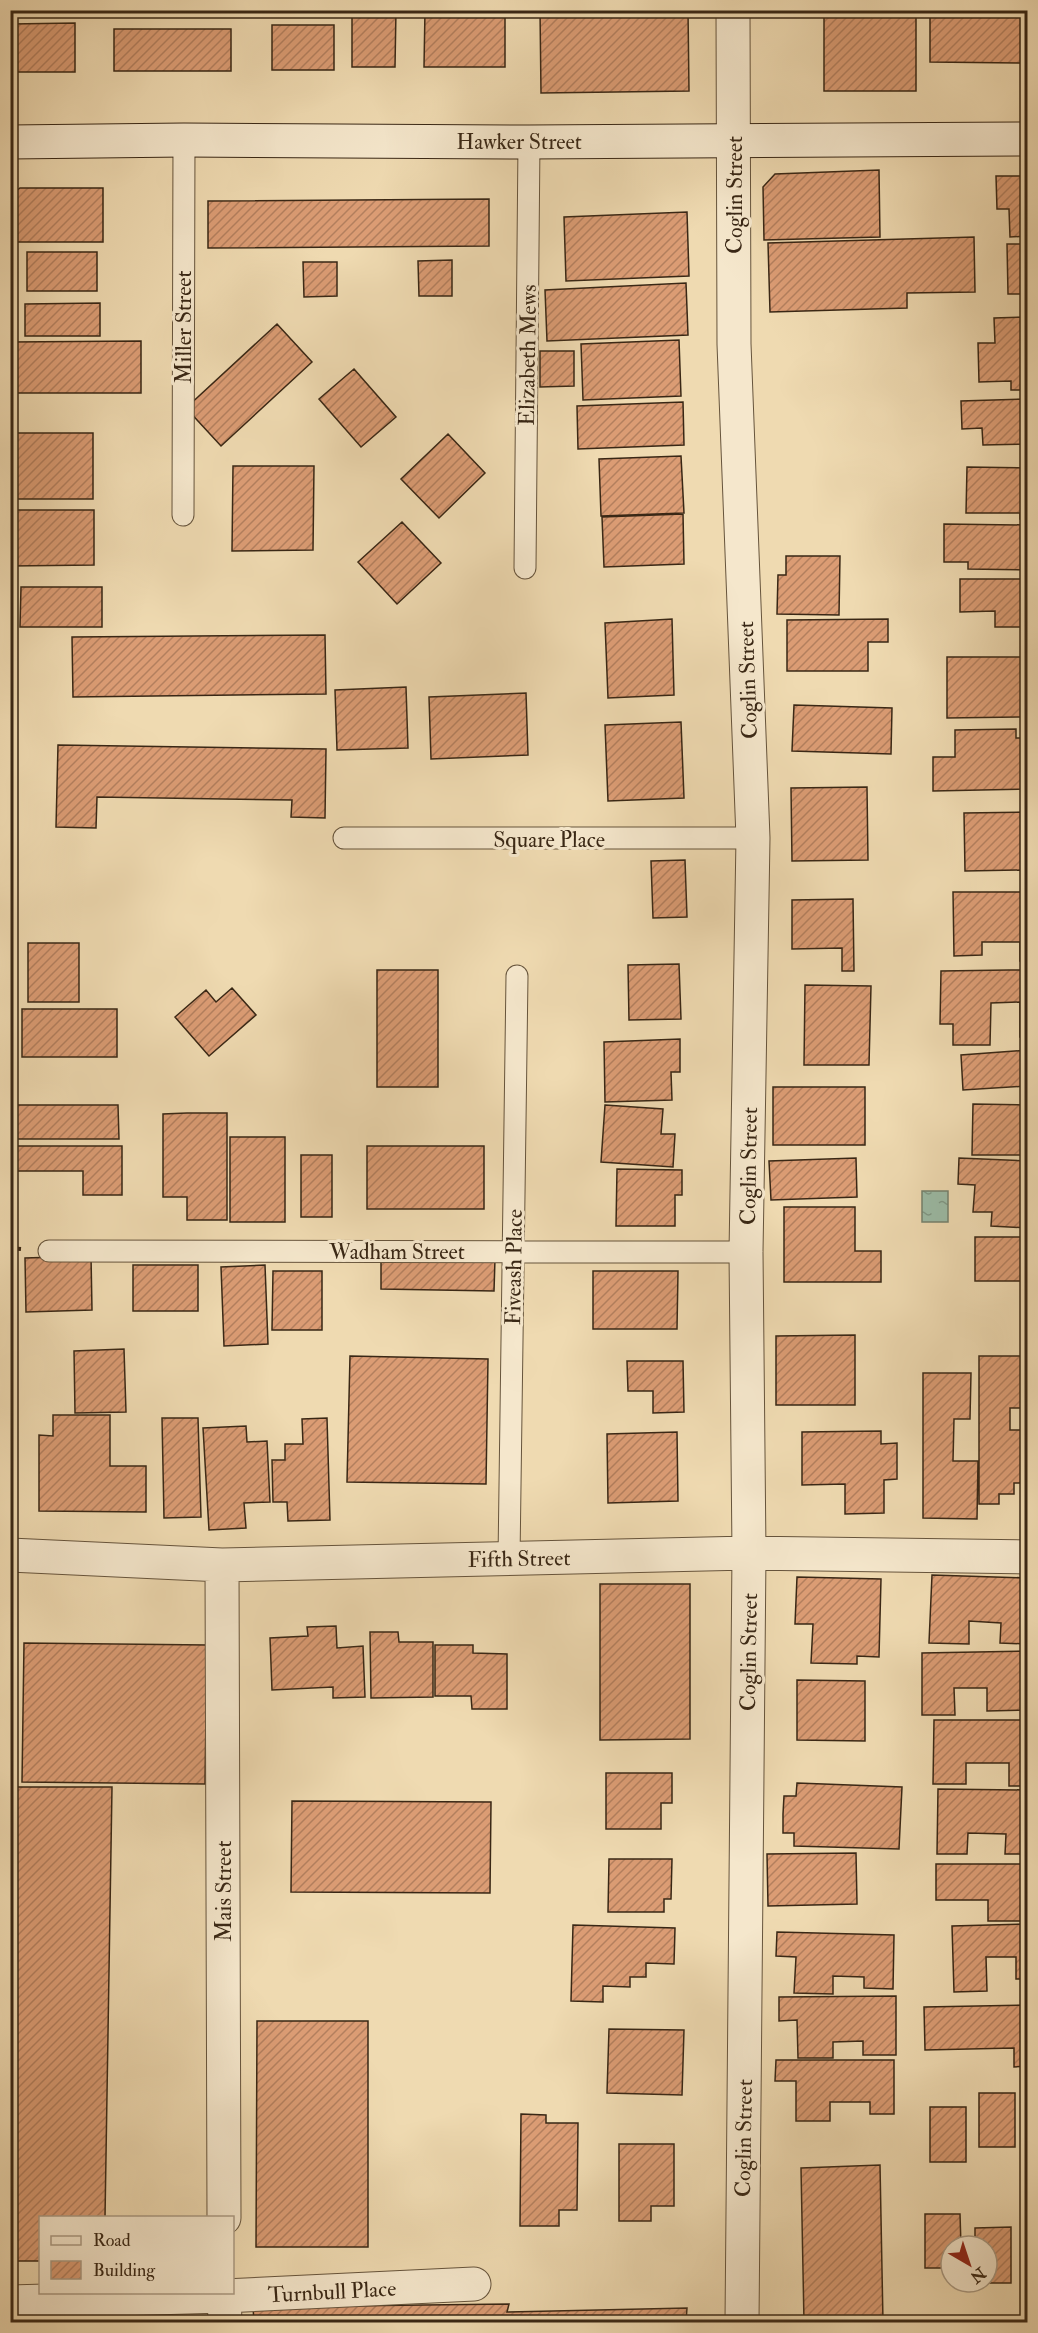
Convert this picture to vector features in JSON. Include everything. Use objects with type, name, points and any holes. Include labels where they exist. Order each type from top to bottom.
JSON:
[{"type":"street","name":"Coglin Street","points":[[733,10],[734,344],[753,838],[746,1252],[749,1553],[742,2322]]},
{"type":"street","name":"Hawker Street","points":[[10,142],[1028,139]]},
{"type":"street","name":"Fifth Street","points":[[10,1555],[222,1565],[749,1553],[1028,1557]]},
{"type":"street","name":"Mais Street","points":[[222,1565],[224,2216]]},
{"type":"street","name":"Turnbull Place","points":[[10,2302],[224,2304],[474,2284]]},
{"type":"lane","name":"Miller Street","points":[[183,515],[184,140]]},
{"type":"lane","name":"Elizabeth Mews","points":[[525,568],[529,142]]},
{"type":"lane","name":"Square Place","points":[[344,838],[753,838]]},
{"type":"lane","name":"Fiveash Place","points":[[509,1559],[517,976]]},
{"type":"lane","name":"Wadham Street","points":[[49,1251],[746,1252]]},
{"type":"water","points":[[922,1191],[948,1191],[948,1222],[922,1222]]},
{"type":"building","points":[[352,10],[396,10],[395,67],[352,67]]},
{"type":"building","points":[[425,10],[505,10],[505,67],[424,67]]},
{"type":"building","points":[[540,10],[688,10],[689,91],[541,93]]},
{"type":"building","points":[[824,10],[916,10],[916,91],[824,91]]},
{"type":"building","points":[[930,10],[1028,10],[1028,63],[930,62]]},
{"type":"building","points":[[75,23],[75,72],[11,72],[11,24]]},
{"type":"building","points":[[272,25],[334,25],[334,70],[272,70]]},
{"type":"building","points":[[114,29],[231,29],[231,71],[114,71]]},
{"type":"building","points":[[879,170],[880,237],[764,240],[763,187],[775,174]]},
{"type":"building","points":[[996,176],[1028,176],[1028,236],[1010,237],[1009,209],[997,209]]},
{"type":"building","points":[[20,188],[103,188],[103,242],[12,242],[12,194]]},
{"type":"building","points":[[489,199],[489,246],[208,248],[208,201]]},
{"type":"building","points":[[687,212],[689,276],[566,281],[564,217]]},
{"type":"building","points":[[974,237],[975,292],[907,293],[907,308],[770,312],[768,243]]},
{"type":"building","points":[[1007,244],[1028,244],[1028,294],[1008,294]]},
{"type":"building","points":[[27,252],[97,252],[97,291],[27,291]]},
{"type":"building","points":[[452,260],[452,296],[419,296],[418,261]]},
{"type":"building","points":[[303,262],[337,262],[337,296],[304,297]]},
{"type":"building","points":[[686,283],[688,335],[547,341],[545,290]]},
{"type":"building","points":[[100,303],[100,336],[25,336],[25,304]]},
{"type":"building","points":[[1028,317],[1028,390],[1011,390],[1011,381],[979,382],[978,343],[995,343],[994,318]]},
{"type":"building","points":[[277,324],[312,362],[221,446],[186,408]]},
{"type":"building","points":[[679,340],[681,396],[583,400],[581,344]]},
{"type":"building","points":[[141,341],[141,393],[10,393],[10,342]]},
{"type":"building","points":[[540,351],[574,351],[574,386],[540,387]]},
{"type":"building","points":[[354,369],[396,417],[361,447],[319,399]]},
{"type":"building","points":[[1027,399],[1028,444],[983,445],[982,428],[962,429],[961,401]]},
{"type":"building","points":[[683,402],[684,445],[578,449],[577,406]]},
{"type":"building","points":[[17,433],[93,433],[93,499],[17,499]]},
{"type":"building","points":[[448,434],[485,473],[439,518],[401,479]]},
{"type":"building","points":[[681,456],[684,513],[601,516],[599,459]]},
{"type":"building","points":[[233,466],[314,466],[313,550],[232,551]]},
{"type":"building","points":[[967,467],[1028,468],[1028,519],[1020,519],[1020,513],[966,513]]},
{"type":"building","points":[[10,510],[94,510],[94,565],[10,566]]},
{"type":"building","points":[[683,514],[684,564],[604,567],[602,517]]},
{"type":"building","points":[[402,522],[441,563],[397,604],[358,562]]},
{"type":"building","points":[[944,524],[1028,525],[1028,570],[968,569],[968,562],[944,562]]},
{"type":"building","points":[[786,556],[840,556],[839,615],[777,614],[778,575],[786,575]]},
{"type":"building","points":[[960,579],[1028,579],[1028,627],[995,627],[995,611],[960,612]]},
{"type":"building","points":[[21,587],[102,587],[102,627],[20,627]]},
{"type":"building","points":[[672,619],[674,695],[608,698],[605,623]]},
{"type":"building","points":[[888,619],[888,642],[868,642],[868,671],[787,671],[787,620]]},
{"type":"building","points":[[325,635],[326,694],[73,697],[72,637]]},
{"type":"building","points":[[947,657],[1028,657],[1028,730],[1025,717],[947,718]]},
{"type":"building","points":[[406,687],[408,748],[337,750],[335,690]]},
{"type":"building","points":[[526,693],[528,755],[431,759],[429,697]]},
{"type":"building","points":[[794,705],[892,708],[891,754],[792,751]]},
{"type":"building","points":[[681,722],[684,798],[608,801],[605,725]]},
{"type":"building","points":[[1016,729],[1016,738],[1028,738],[1028,789],[933,791],[933,757],[955,757],[955,730]]},
{"type":"building","points":[[58,745],[326,749],[325,818],[291,817],[292,800],[97,797],[96,828],[56,827]]},
{"type":"building","points":[[867,787],[868,860],[792,861],[791,788]]},
{"type":"building","points":[[1028,812],[1028,880],[1025,880],[1025,870],[965,871],[964,813]]},
{"type":"building","points":[[685,860],[687,917],[653,918],[651,861]]},
{"type":"building","points":[[953,892],[1028,892],[1028,961],[1020,961],[1020,942],[982,942],[982,955],[954,956]]},
{"type":"building","points":[[853,899],[854,971],[842,971],[842,948],[792,949],[792,900]]},
{"type":"building","points":[[28,943],[79,943],[79,1002],[28,1002]]},
{"type":"building","points":[[679,964],[681,1019],[629,1020],[628,965]]},
{"type":"building","points":[[377,970],[438,970],[438,1087],[377,1087]]},
{"type":"building","points":[[1028,970],[1028,1036],[1020,1037],[1020,1002],[991,1003],[990,1045],[953,1045],[953,1024],[940,1024],[941,971]]},
{"type":"building","points":[[805,985],[871,986],[869,1065],[804,1065]]},
{"type":"building","points":[[232,988],[256,1015],[209,1056],[175,1017],[206,990],[216,1002]]},
{"type":"building","points":[[22,1009],[117,1009],[117,1057],[22,1057]]},
{"type":"building","points":[[680,1039],[680,1072],[671,1072],[672,1100],[605,1102],[604,1042]]},
{"type":"building","points":[[1028,1050],[1028,1096],[1027,1086],[963,1090],[961,1055]]},
{"type":"building","points":[[773,1087],[865,1087],[865,1145],[773,1145]]},
{"type":"building","points":[[973,1104],[1028,1105],[1028,1155],[972,1155]]},
{"type":"building","points":[[10,1105],[118,1105],[119,1139],[10,1139]]},
{"type":"building","points":[[605,1105],[663,1109],[661,1134],[675,1134],[673,1167],[601,1162]]},
{"type":"building","points":[[227,1113],[227,1220],[187,1220],[187,1197],[163,1197],[163,1114]]},
{"type":"building","points":[[230,1137],[285,1137],[285,1222],[230,1222]]},
{"type":"building","points":[[12,1146],[122,1146],[122,1195],[83,1195],[83,1171],[12,1171]]},
{"type":"building","points":[[367,1146],[484,1146],[484,1209],[367,1209]]},
{"type":"building","points":[[301,1155],[332,1155],[332,1217],[301,1217]]},
{"type":"building","points":[[856,1158],[857,1197],[771,1200],[769,1161]]},
{"type":"building","points":[[959,1158],[1028,1161],[1028,1228],[991,1226],[992,1212],[973,1212],[975,1185],[958,1184]]},
{"type":"building","points":[[617,1169],[682,1170],[682,1195],[675,1195],[675,1226],[616,1226]]},
{"type":"building","points":[[784,1207],[855,1207],[855,1251],[881,1251],[881,1282],[784,1282]]},
{"type":"building","points":[[975,1237],[1028,1237],[1028,1281],[975,1281]]},
{"type":"building","points":[[91,1256],[92,1310],[26,1312],[25,1258]]},
{"type":"building","points":[[381,1257],[495,1259],[494,1291],[381,1289]]},
{"type":"building","points":[[133,1265],[198,1265],[198,1311],[133,1311]]},
{"type":"building","points":[[265,1265],[268,1344],[224,1346],[221,1267]]},
{"type":"building","points":[[273,1271],[322,1271],[322,1330],[272,1330]]},
{"type":"building","points":[[593,1271],[678,1271],[677,1329],[593,1329]]},
{"type":"building","points":[[855,1335],[855,1405],[776,1405],[776,1336]]},
{"type":"building","points":[[124,1349],[126,1412],[75,1413],[74,1351]]},
{"type":"building","points":[[350,1356],[488,1359],[486,1484],[347,1482]]},
{"type":"building","points":[[979,1356],[1026,1356],[1025,1408],[1010,1408],[1010,1430],[1028,1430],[1028,1483],[1014,1483],[1014,1494],[999,1494],[999,1504],[979,1504]]},
{"type":"building","points":[[627,1361],[683,1361],[684,1412],[653,1413],[653,1391],[628,1391]]},
{"type":"building","points":[[923,1373],[971,1373],[970,1419],[954,1419],[953,1461],[978,1461],[977,1519],[923,1518]]},
{"type":"building","points":[[53,1415],[110,1415],[110,1466],[146,1466],[146,1512],[39,1511],[39,1435],[53,1436]]},
{"type":"building","points":[[162,1418],[198,1418],[201,1517],[164,1518]]},
{"type":"building","points":[[327,1418],[330,1520],[288,1521],[287,1502],[273,1502],[272,1460],[285,1460],[285,1444],[303,1444],[302,1419]]},
{"type":"building","points":[[246,1426],[247,1442],[267,1441],[270,1502],[244,1503],[246,1528],[209,1530],[203,1428]]},
{"type":"building","points":[[881,1431],[881,1444],[897,1443],[897,1479],[884,1480],[884,1513],[845,1514],[845,1484],[802,1485],[802,1432]]},
{"type":"building","points":[[677,1432],[678,1501],[608,1503],[607,1434]]},
{"type":"building","points":[[932,1575],[1028,1578],[1028,1644],[1000,1643],[1001,1623],[969,1621],[969,1644],[929,1643]]},
{"type":"building","points":[[797,1577],[881,1579],[879,1657],[857,1656],[857,1664],[811,1663],[813,1624],[795,1624]]},
{"type":"building","points":[[600,1584],[690,1584],[690,1739],[600,1740]]},
{"type":"building","points":[[336,1626],[337,1648],[363,1646],[365,1697],[333,1698],[333,1687],[272,1690],[270,1638],[308,1636],[307,1627]]},
{"type":"building","points":[[370,1632],[398,1632],[399,1642],[433,1642],[433,1697],[371,1698]]},
{"type":"building","points":[[24,1643],[207,1645],[205,1784],[22,1782]]},
{"type":"building","points":[[435,1645],[473,1645],[473,1653],[507,1654],[507,1709],[472,1709],[471,1696],[435,1696]]},
{"type":"building","points":[[1028,1651],[1028,1710],[987,1711],[987,1688],[954,1688],[955,1715],[922,1715],[922,1653]]},
{"type":"building","points":[[797,1680],[865,1681],[865,1741],[797,1740]]},
{"type":"building","points":[[934,1720],[1028,1720],[1028,1786],[1009,1786],[1009,1763],[966,1763],[966,1784],[933,1784]]},
{"type":"building","points":[[606,1773],[672,1773],[672,1803],[661,1803],[661,1829],[606,1829]]},
{"type":"building","points":[[797,1783],[902,1787],[899,1849],[794,1846],[794,1833],[783,1833],[783,1814],[784,1796],[796,1796]]},
{"type":"building","points":[[10,1787],[112,1787],[105,2216],[39,2216],[39,2261],[10,2261]]},
{"type":"building","points":[[938,1789],[1028,1790],[1028,1854],[1005,1854],[1006,1834],[968,1833],[967,1854],[937,1854]]},
{"type":"building","points":[[292,1801],[491,1802],[490,1893],[291,1892]]},
{"type":"building","points":[[856,1853],[857,1904],[768,1906],[767,1854]]},
{"type":"building","points":[[609,1859],[672,1859],[671,1899],[664,1899],[664,1912],[608,1912]]},
{"type":"building","points":[[936,1864],[1028,1864],[1028,1921],[988,1921],[988,1900],[936,1900]]},
{"type":"building","points":[[1028,1924],[1028,1979],[1016,1979],[1016,1957],[986,1957],[987,1991],[954,1992],[952,1926]]},
{"type":"building","points":[[573,1925],[675,1928],[674,1964],[646,1963],[646,1977],[630,1977],[630,1987],[603,1986],[603,2002],[571,2001]]},
{"type":"building","points":[[777,1932],[894,1935],[893,1989],[864,1988],[864,1977],[833,1976],[833,1994],[794,1993],[796,1957],[776,1956]]},
{"type":"building","points":[[896,1996],[896,2055],[863,2055],[863,2041],[833,2042],[833,2058],[798,2058],[797,2020],[779,2021],[779,1997]]},
{"type":"building","points":[[1028,2005],[1028,2066],[1014,2067],[1014,2048],[925,2050],[924,2007]]},
{"type":"building","points":[[257,2021],[368,2021],[368,2247],[256,2247]]},
{"type":"building","points":[[609,2029],[684,2030],[682,2095],[607,2093]]},
{"type":"building","points":[[776,2060],[894,2060],[894,2114],[870,2114],[870,2102],[830,2102],[830,2121],[796,2121],[796,2081],[775,2081]]},
{"type":"building","points":[[979,2093],[1015,2093],[1015,2147],[979,2147]]},
{"type":"building","points":[[930,2107],[966,2107],[966,2162],[930,2162]]},
{"type":"building","points":[[521,2114],[546,2115],[546,2123],[578,2123],[577,2210],[559,2210],[559,2226],[520,2226]]},
{"type":"building","points":[[619,2144],[674,2144],[674,2206],[651,2206],[651,2221],[619,2221]]},
{"type":"building","points":[[880,2165],[883,2322],[804,2322],[801,2168]]},
{"type":"building","points":[[925,2214],[960,2214],[961,2234],[939,2234],[939,2268],[925,2268]]},
{"type":"building","points":[[1011,2227],[1011,2283],[999,2283],[999,2234],[975,2234],[975,2228]]},
{"type":"building","points":[[509,2304],[507,2312],[687,2308],[686,2322],[254,2322],[253,2307]]}]
